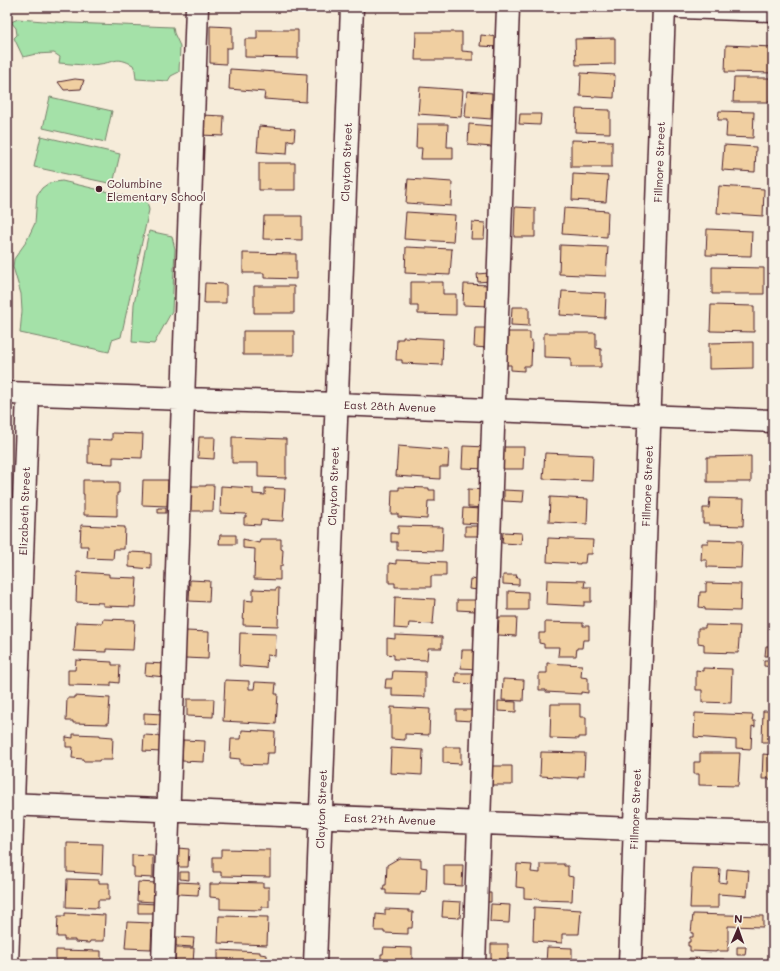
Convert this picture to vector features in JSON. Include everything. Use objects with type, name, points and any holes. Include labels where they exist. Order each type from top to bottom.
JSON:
[{"type":"street","points":[[163,964],[197,7]]},
{"type":"street","name":"Clayton Street","points":[[315,964],[352,7]]},
{"type":"street","points":[[474,964],[508,7]]},
{"type":"street","name":"Fillmore Street","points":[[630,964],[664,7]]},
{"type":"street","points":[[680,7],[773,10]]},
{"type":"street","name":"East 28th Avenue","points":[[18,393],[773,421]]},
{"type":"street","name":"Elizabeth Street","points":[[7,964],[18,393]]},
{"type":"street","name":"East 27th Avenue","points":[[10,804],[635,829],[773,833]]},
{"type":"green space","points":[[18,19],[70,23],[173,27],[180,46],[179,72],[171,76],[168,81],[136,79],[133,65],[119,60],[95,65],[85,65],[59,63],[60,57],[54,53],[36,54],[23,57],[14,38],[17,35],[16,28],[11,22]]},
{"type":"green space","points":[[50,97],[112,111],[105,142],[43,128]]},
{"type":"green space","points":[[41,136],[120,154],[113,184],[34,167]]},
{"type":"green space","points":[[62,181],[147,201],[149,210],[121,337],[112,340],[109,352],[20,333],[22,311],[21,294],[13,267],[14,259],[26,242],[35,223],[37,195],[42,188],[49,183]]},
{"type":"green space","points":[[149,231],[172,236],[175,249],[172,311],[154,344],[132,342],[134,304]]},
{"type":"building","points":[[210,26],[232,27],[232,48],[226,48],[226,64],[210,63]]},
{"type":"building","points":[[257,30],[298,30],[298,58],[245,57],[245,39],[257,39]]},
{"type":"building","points":[[416,32],[462,32],[462,51],[473,52],[473,60],[415,60]]},
{"type":"building","points":[[481,35],[499,37],[499,47],[480,46]]},
{"type":"building","points":[[615,38],[615,64],[576,65],[575,39]]},
{"type":"building","points":[[726,45],[773,47],[773,73],[725,72]]},
{"type":"building","points":[[230,69],[307,74],[306,102],[264,99],[265,92],[229,89]]},
{"type":"building","points":[[581,73],[615,75],[614,98],[580,96]]},
{"type":"building","points":[[734,78],[770,78],[770,102],[733,102]]},
{"type":"building","points":[[75,79],[84,80],[81,89],[64,90],[58,82]]},
{"type":"building","points":[[420,87],[463,90],[461,117],[418,114]]},
{"type":"building","points":[[467,91],[492,93],[491,119],[465,117]]},
{"type":"building","points":[[576,109],[610,110],[610,133],[575,132]]},
{"type":"building","points":[[719,111],[754,112],[753,138],[726,137],[727,120],[718,120]]},
{"type":"building","points":[[520,114],[541,114],[540,125],[519,124]]},
{"type":"building","points":[[202,115],[224,116],[223,136],[200,135]]},
{"type":"building","points":[[417,124],[448,124],[447,147],[453,147],[453,159],[421,159],[422,148],[416,148]]},
{"type":"building","points":[[469,124],[493,126],[492,147],[468,145]]},
{"type":"building","points":[[259,126],[295,129],[294,141],[288,140],[287,154],[257,152]]},
{"type":"building","points":[[571,140],[612,141],[612,167],[571,167]]},
{"type":"building","points":[[724,145],[756,147],[755,172],[722,170]]},
{"type":"building","points":[[259,163],[295,163],[295,190],[259,190]]},
{"type":"building","points":[[573,174],[608,176],[606,202],[572,200]]},
{"type":"building","points":[[408,179],[452,182],[451,206],[406,203]]},
{"type":"building","points":[[719,186],[764,189],[763,216],[717,213]]},
{"type":"building","points":[[515,207],[535,208],[535,237],[514,237]]},
{"type":"building","points":[[564,208],[608,211],[607,237],[562,234]]},
{"type":"building","points":[[406,212],[455,215],[453,242],[404,239]]},
{"type":"building","points":[[264,216],[302,216],[302,240],[263,239]]},
{"type":"building","points":[[472,222],[485,223],[484,239],[471,239]]},
{"type":"building","points":[[707,229],[752,231],[751,256],[706,255]]},
{"type":"building","points":[[560,245],[608,247],[606,276],[559,274]]},
{"type":"building","points":[[406,247],[452,249],[450,275],[405,273]]},
{"type":"building","points":[[243,253],[296,254],[296,279],[264,278],[264,273],[243,273]]},
{"type":"building","points":[[712,267],[764,268],[764,294],[712,294]]},
{"type":"building","points":[[489,273],[490,281],[478,282],[477,274]]},
{"type":"building","points":[[411,282],[443,282],[443,294],[456,294],[456,315],[418,314],[418,306],[411,306]]},
{"type":"building","points":[[205,283],[226,284],[226,303],[204,303]]},
{"type":"building","points":[[464,284],[490,285],[489,306],[463,305]]},
{"type":"building","points":[[254,286],[294,286],[294,313],[254,313]]},
{"type":"building","points":[[562,291],[606,293],[605,318],[560,315]]},
{"type":"building","points":[[711,305],[754,306],[754,332],[710,331]]},
{"type":"building","points":[[512,307],[529,307],[529,326],[511,325]]},
{"type":"building","points":[[475,328],[488,328],[488,348],[474,347]]},
{"type":"building","points":[[243,331],[294,331],[294,355],[243,355]]},
{"type":"building","points":[[508,332],[530,332],[530,340],[532,340],[531,366],[524,366],[524,371],[511,370],[511,365],[505,365]]},
{"type":"building","points":[[544,333],[596,333],[596,348],[601,349],[601,367],[571,367],[571,358],[544,357]]},
{"type":"building","points":[[403,337],[443,339],[442,365],[402,363],[402,360],[396,360],[397,339],[403,339]]},
{"type":"building","points":[[753,342],[753,368],[709,369],[709,343]]},
{"type":"building","points":[[112,433],[143,434],[142,458],[113,457],[113,464],[88,463],[88,439],[112,440]]},
{"type":"building","points":[[199,437],[215,437],[214,459],[198,458]]},
{"type":"building","points":[[232,437],[286,439],[286,478],[258,477],[258,463],[232,463]]},
{"type":"building","points":[[398,446],[449,450],[448,467],[440,467],[440,479],[396,476]]},
{"type":"building","points":[[463,446],[488,447],[487,469],[462,468]]},
{"type":"building","points":[[502,447],[524,447],[523,469],[502,469]]},
{"type":"building","points":[[545,453],[593,455],[592,481],[543,479]]},
{"type":"building","points":[[751,456],[751,482],[707,482],[707,457]]},
{"type":"building","points":[[83,480],[119,482],[119,493],[117,493],[117,516],[84,515]]},
{"type":"building","points":[[143,480],[168,480],[167,506],[142,505]]},
{"type":"building","points":[[214,485],[213,511],[189,511],[190,486]]},
{"type":"building","points":[[221,486],[253,488],[253,494],[265,495],[265,488],[285,489],[283,521],[261,520],[260,525],[244,524],[244,517],[246,517],[246,514],[220,513]]},
{"type":"building","points":[[399,487],[429,488],[429,490],[435,490],[435,501],[428,501],[427,519],[398,517],[398,514],[391,514],[392,490],[399,490]]},
{"type":"building","points":[[468,489],[487,490],[486,508],[468,507]]},
{"type":"building","points":[[504,490],[524,491],[523,502],[504,501]]},
{"type":"building","points":[[550,497],[588,499],[587,524],[549,522]]},
{"type":"building","points":[[710,498],[744,499],[743,526],[709,525],[709,523],[703,523],[703,508],[709,508]]},
{"type":"building","points":[[158,508],[166,508],[166,513],[158,513]]},
{"type":"building","points":[[463,508],[481,509],[480,524],[462,523]]},
{"type":"building","points":[[81,525],[125,527],[124,549],[114,549],[113,559],[87,558],[88,546],[80,546]]},
{"type":"building","points":[[398,526],[443,527],[442,551],[397,550],[397,542],[391,542],[391,533],[398,534]]},
{"type":"building","points":[[465,526],[482,526],[481,536],[465,536]]},
{"type":"building","points":[[503,532],[522,533],[521,544],[502,543]]},
{"type":"building","points":[[220,535],[236,535],[236,544],[219,544]]},
{"type":"building","points":[[548,538],[593,540],[592,554],[586,554],[585,563],[580,564],[547,562]]},
{"type":"building","points":[[243,539],[259,543],[260,539],[281,539],[281,549],[283,550],[282,566],[280,566],[280,580],[254,579],[255,549],[243,548]]},
{"type":"building","points":[[708,540],[742,541],[741,568],[707,567],[707,560],[701,560],[702,543],[708,543]]},
{"type":"building","points":[[129,552],[151,553],[151,569],[129,567]]},
{"type":"building","points":[[396,560],[446,562],[446,576],[431,576],[431,587],[395,587],[395,583],[389,583],[389,563],[396,564]]},
{"type":"building","points":[[771,561],[773,561],[773,570],[770,570]]},
{"type":"building","points":[[77,572],[109,574],[109,577],[137,578],[135,607],[103,606],[103,603],[76,602]]},
{"type":"building","points":[[503,575],[517,575],[516,578],[519,578],[519,585],[503,584]]},
{"type":"building","points":[[470,579],[479,580],[478,590],[469,589]]},
{"type":"building","points":[[190,580],[210,581],[209,602],[189,601]]},
{"type":"building","points":[[547,580],[585,581],[584,587],[591,587],[591,602],[584,602],[584,606],[546,604]]},
{"type":"building","points":[[706,583],[741,584],[740,611],[705,610],[705,608],[699,607],[700,592],[706,592]]},
{"type":"building","points":[[772,583],[773,606],[770,606],[770,595],[772,595]]},
{"type":"building","points":[[276,588],[279,588],[278,626],[243,625],[244,600],[253,601],[253,589],[276,590]]},
{"type":"building","points":[[508,591],[528,592],[528,610],[508,610]]},
{"type":"building","points":[[395,597],[435,599],[433,624],[409,623],[408,629],[394,628]]},
{"type":"building","points":[[457,600],[475,600],[475,611],[457,610]]},
{"type":"building","points":[[499,617],[517,617],[516,636],[498,635]]},
{"type":"building","points":[[103,619],[135,620],[133,650],[106,649],[106,652],[74,651],[76,622],[102,623]]},
{"type":"building","points":[[545,622],[583,623],[583,626],[589,626],[589,640],[583,640],[582,648],[577,648],[576,656],[558,656],[559,647],[544,647],[544,644],[539,643],[539,633],[545,633]]},
{"type":"building","points":[[473,625],[481,625],[480,636],[473,636]]},
{"type":"building","points":[[705,625],[740,626],[738,653],[704,652],[704,644],[698,643],[698,628],[705,628]]},
{"type":"building","points":[[769,628],[773,629],[773,642],[769,642]]},
{"type":"building","points":[[186,631],[209,632],[208,659],[185,658]]},
{"type":"building","points":[[240,633],[276,634],[275,656],[267,655],[266,668],[239,666]]},
{"type":"building","points":[[395,635],[442,637],[442,648],[428,648],[427,660],[394,659],[394,655],[387,654],[387,638],[395,639]]},
{"type":"building","points":[[766,646],[773,646],[773,656],[765,656]]},
{"type":"building","points":[[462,650],[478,650],[477,669],[461,668]]},
{"type":"building","points":[[76,660],[112,662],[112,665],[120,665],[119,683],[111,682],[111,686],[68,685],[68,670],[75,670]]},
{"type":"building","points":[[764,660],[773,660],[773,667],[764,666]]},
{"type":"building","points":[[146,663],[166,664],[165,677],[145,675]]},
{"type":"building","points":[[547,663],[582,665],[581,677],[588,678],[588,693],[546,692],[546,690],[539,690],[539,673],[547,673]]},
{"type":"building","points":[[703,668],[732,669],[731,703],[702,702],[702,690],[696,690],[696,670],[703,671]]},
{"type":"building","points":[[393,671],[425,672],[425,697],[392,696],[392,688],[385,688],[386,679],[392,679]]},
{"type":"building","points":[[456,673],[474,673],[474,684],[455,683]]},
{"type":"building","points":[[503,679],[524,680],[523,701],[502,700]]},
{"type":"building","points":[[225,680],[249,681],[249,689],[254,689],[255,682],[276,683],[275,694],[278,694],[276,724],[223,721]]},
{"type":"building","points":[[74,696],[110,698],[108,724],[73,723],[73,721],[66,721],[67,698],[74,698]]},
{"type":"building","points":[[187,699],[214,699],[213,717],[187,716]]},
{"type":"building","points":[[498,701],[516,702],[516,712],[498,711]]},
{"type":"building","points":[[551,704],[580,704],[580,717],[586,717],[586,737],[579,737],[579,739],[550,738]]},
{"type":"building","points":[[391,707],[430,709],[429,735],[405,734],[405,740],[391,739]]},
{"type":"building","points":[[456,710],[472,710],[472,721],[456,720]]},
{"type":"building","points":[[763,711],[773,711],[773,742],[762,742]]},
{"type":"building","points":[[144,713],[163,714],[163,725],[144,724]]},
{"type":"building","points":[[695,713],[753,715],[752,721],[755,721],[755,727],[752,726],[751,749],[736,748],[736,740],[694,737]]},
{"type":"building","points":[[242,730],[275,732],[274,753],[267,753],[266,765],[240,764],[240,759],[230,758],[231,739],[241,739]]},
{"type":"building","points":[[73,734],[113,737],[112,760],[83,761],[83,759],[72,758],[73,747],[66,747],[66,737],[73,738]]},
{"type":"building","points":[[144,735],[162,736],[161,752],[143,751]]},
{"type":"building","points":[[183,740],[205,741],[204,762],[182,761]]},
{"type":"building","points":[[443,747],[461,747],[461,764],[443,763]]},
{"type":"building","points":[[391,748],[423,750],[422,775],[390,773]]},
{"type":"building","points":[[541,752],[585,753],[584,776],[578,776],[578,778],[540,776]]},
{"type":"building","points":[[700,753],[740,753],[738,786],[699,785],[699,774],[694,774],[694,762],[700,762]]},
{"type":"building","points":[[763,754],[773,755],[773,779],[762,779]]},
{"type":"building","points":[[491,766],[512,766],[512,785],[490,785]]},
{"type":"building","points":[[67,843],[103,844],[102,874],[67,872]]},
{"type":"building","points":[[178,848],[189,849],[188,867],[177,867]]},
{"type":"building","points":[[221,849],[270,850],[270,877],[221,876],[221,872],[213,872],[213,857],[221,857]]},
{"type":"building","points":[[132,855],[153,856],[153,878],[134,877]]},
{"type":"building","points":[[399,858],[421,859],[421,867],[427,868],[426,892],[421,891],[420,895],[386,894],[386,890],[383,890],[384,885],[386,885],[387,865]]},
{"type":"building","points":[[517,864],[532,865],[531,872],[540,873],[540,864],[564,864],[564,866],[568,866],[568,876],[573,877],[572,901],[524,898],[524,888],[516,887]]},
{"type":"building","points":[[444,865],[463,865],[462,886],[444,885]]},
{"type":"building","points":[[692,868],[720,869],[719,882],[726,883],[727,869],[749,871],[747,896],[718,894],[718,908],[690,908]]},
{"type":"building","points":[[180,872],[189,872],[189,880],[180,879]]},
{"type":"building","points":[[67,879],[99,880],[99,883],[109,883],[109,900],[98,900],[98,908],[66,907]]},
{"type":"building","points":[[138,882],[156,883],[155,902],[137,901]]},
{"type":"building","points":[[178,882],[199,883],[198,895],[178,894]]},
{"type":"building","points":[[221,882],[263,883],[263,887],[269,887],[269,907],[262,907],[262,910],[220,909],[220,898],[210,897],[210,884],[220,884]]},
{"type":"building","points":[[486,893],[491,893],[491,902],[486,902]]},
{"type":"building","points":[[443,901],[461,902],[460,918],[442,917]]},
{"type":"building","points":[[138,903],[156,904],[155,913],[138,913]]},
{"type":"building","points":[[491,904],[510,905],[509,923],[490,922]]},
{"type":"building","points":[[534,907],[581,910],[579,934],[562,934],[562,943],[533,941]]},
{"type":"building","points":[[385,909],[409,910],[409,912],[413,912],[412,928],[408,928],[408,934],[375,931],[376,914],[385,915]]},
{"type":"building","points":[[65,913],[105,915],[104,941],[90,941],[89,943],[75,942],[75,940],[64,940],[64,937],[57,937],[58,916],[65,916]]},
{"type":"building","points":[[693,914],[763,916],[763,927],[728,926],[728,951],[690,951],[688,942],[690,942],[690,937],[693,937],[693,933],[691,933]]},
{"type":"building","points":[[219,916],[268,917],[267,945],[218,943]]},
{"type":"building","points":[[127,922],[152,923],[151,949],[125,948]]},
{"type":"building","points":[[176,937],[194,938],[193,947],[176,946]]},
{"type":"building","points":[[491,944],[508,944],[508,960],[491,960]]},
{"type":"building","points":[[384,947],[412,948],[412,961],[414,961],[414,964],[383,964],[381,954],[383,954]]},
{"type":"building","points":[[547,947],[572,948],[572,959],[579,959],[579,964],[546,964]]},
{"type":"building","points":[[737,947],[746,947],[745,955],[737,955]]},
{"type":"building","points":[[176,948],[194,948],[193,964],[175,964]]},
{"type":"building","points":[[56,950],[101,951],[101,964],[56,964]]},
{"type":"building","points":[[218,950],[260,952],[260,954],[267,955],[267,964],[218,964]]},
{"type":"building","points":[[689,958],[724,959],[724,964],[687,964]]},
{"type":"place","name":"Columbine Elementary School","points":[[99,189]]}]
